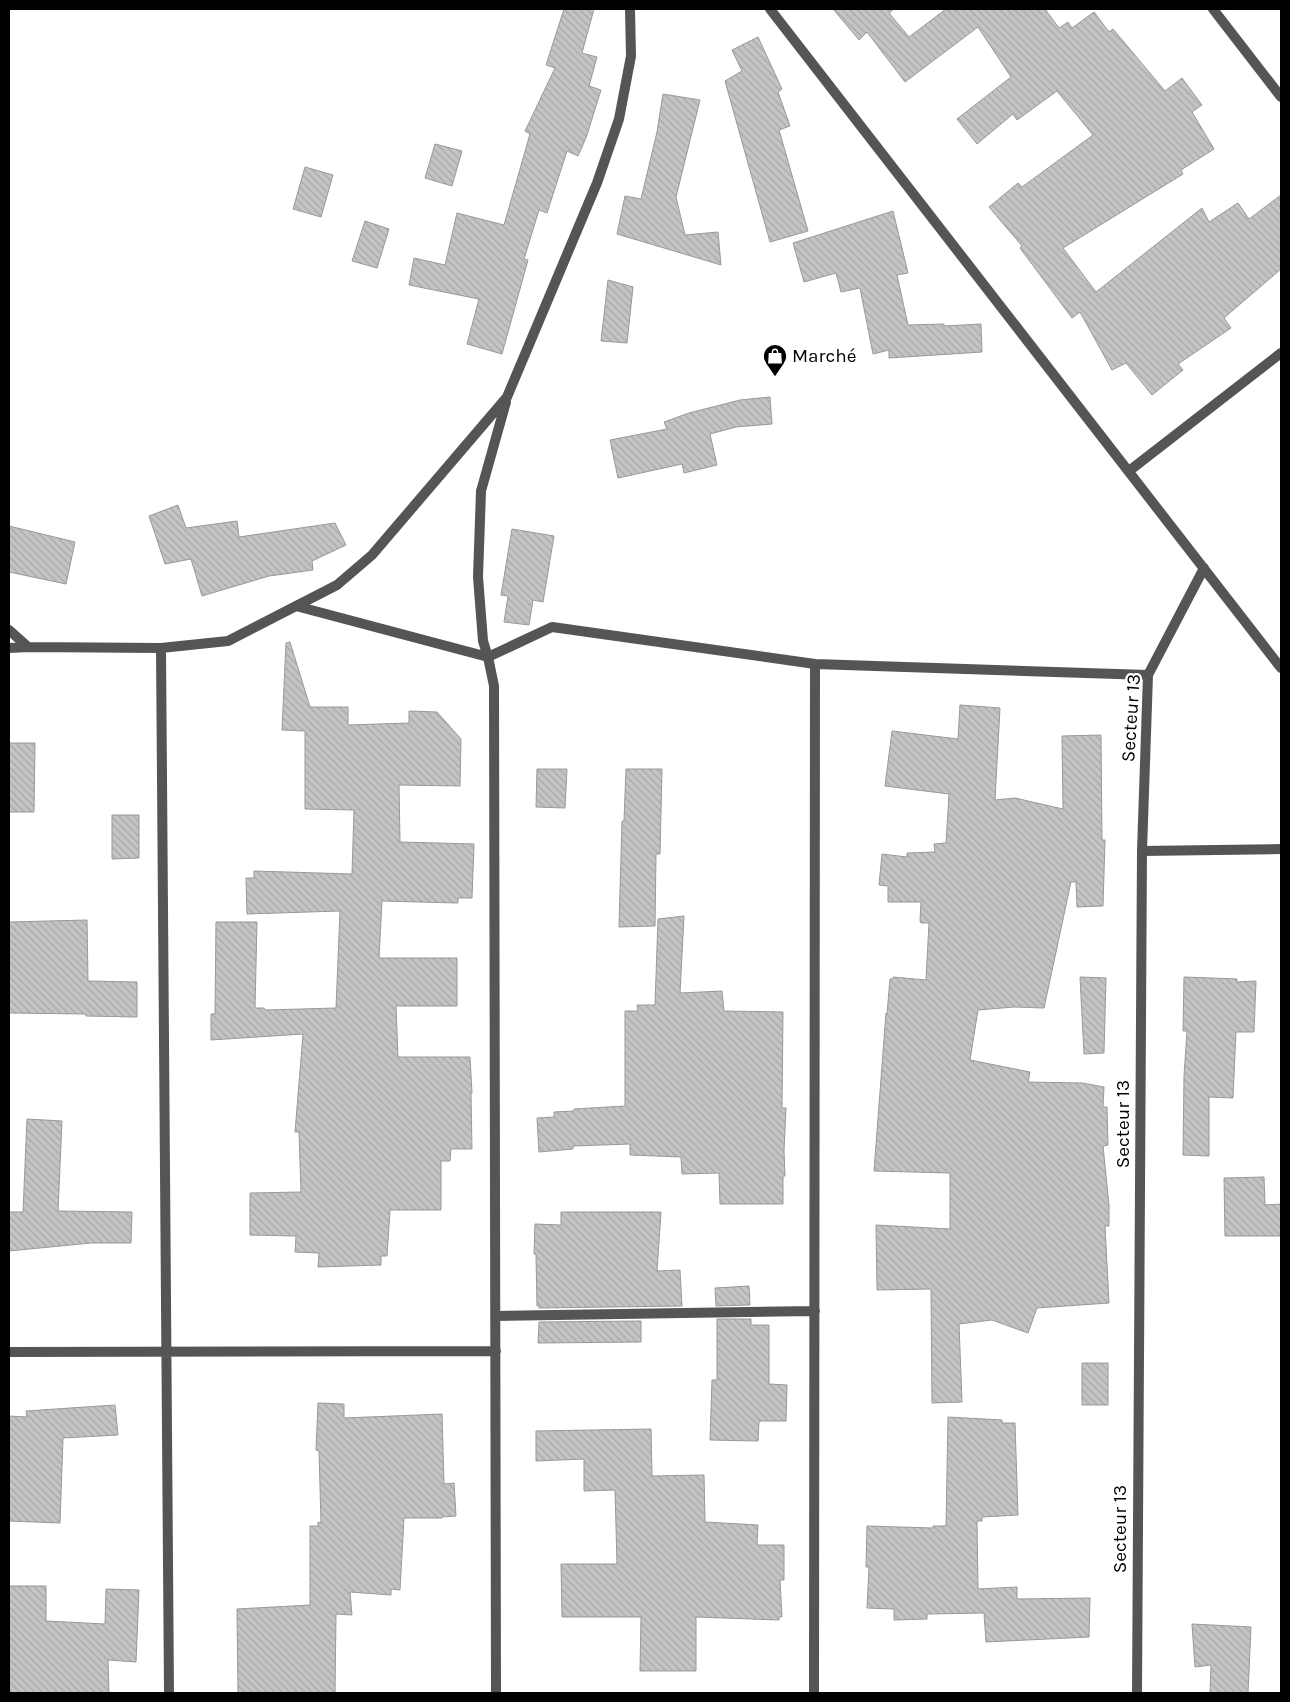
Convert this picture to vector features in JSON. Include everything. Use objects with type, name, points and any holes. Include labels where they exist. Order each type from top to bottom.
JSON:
[{"type":"street","points":[[496,1693],[494,686],[488,657],[482,641],[478,577],[481,491],[507,397],[597,183],[619,119],[631,56],[630,9]]},
{"type":"street","points":[[770,9],[1281,668]]},
{"type":"street","points":[[1213,9],[1281,97]]},
{"type":"street","points":[[1129,471],[1281,354]]},
{"type":"street","points":[[9,648],[161,648],[228,641],[337,585],[372,554],[507,397]]},
{"type":"street","name":"Secteur 13","points":[[1136,1693],[1142,851],[1148,675],[1204,568]]},
{"type":"street","points":[[296,606],[488,657],[552,627],[815,664],[1148,675]]},
{"type":"street","points":[[9,630],[28,647]]},
{"type":"street","points":[[161,648],[169,1693]]},
{"type":"street","points":[[814,1693],[815,664]]},
{"type":"street","points":[[1142,851],[1281,849]]},
{"type":"street","points":[[496,1316],[815,1311]]},
{"type":"street","points":[[9,1352],[496,1352]]},
{"type":"building","points":[[564,9],[594,9],[582,53],[597,57],[589,86],[601,90],[586,138],[578,156],[567,151],[547,213],[539,210],[524,259],[528,260],[502,354],[467,344],[479,299],[409,285],[414,258],[445,265],[457,213],[504,225],[530,134],[525,131],[555,68],[546,65]]},
{"type":"building","points":[[833,9],[894,9],[889,13],[909,37],[946,9],[1045,9],[1059,28],[1068,22],[1072,28],[1094,12],[1109,32],[1113,29],[1165,91],[1182,78],[1202,105],[1192,112],[1214,149],[1181,170],[1183,174],[1063,248],[1096,292],[1202,208],[1209,222],[1238,203],[1249,219],[1281,195],[1281,269],[1224,318],[1231,328],[1178,364],[1183,370],[1152,395],[1126,363],[1112,370],[1080,312],[1072,318],[1020,248],[1022,246],[989,207],[1018,183],[1022,187],[1093,135],[1057,91],[1017,120],[1013,114],[977,144],[957,119],[1011,77],[978,27],[905,82],[867,32],[859,40]]},
{"type":"building","points":[[758,37],[782,89],[778,92],[790,126],[779,130],[808,231],[770,242],[725,81],[742,71],[732,50]]},
{"type":"building","points":[[663,94],[700,100],[676,197],[685,235],[718,232],[721,265],[617,234],[625,196],[641,199],[657,132]]},
{"type":"building","points":[[435,144],[462,151],[452,186],[425,178]]},
{"type":"building","points":[[305,167],[333,175],[321,217],[293,209]]},
{"type":"building","points":[[893,211],[908,273],[897,275],[908,325],[981,324],[982,352],[889,358],[889,350],[873,354],[860,288],[841,292],[836,273],[804,282],[793,243]]},
{"type":"building","points":[[365,221],[389,229],[377,268],[352,261]]},
{"type":"building","points":[[608,280],[633,287],[627,343],[601,341]]},
{"type":"building","points":[[770,397],[772,424],[736,427],[710,434],[717,465],[684,473],[682,464],[618,478],[610,440],[667,429],[664,422],[689,413],[740,400]]},
{"type":"building","points":[[178,505],[186,528],[237,521],[239,537],[335,523],[346,545],[312,561],[313,570],[269,576],[202,596],[191,559],[165,564],[149,516]]},
{"type":"building","points":[[9,526],[75,542],[66,584],[9,572]]},
{"type":"building","points":[[512,529],[554,536],[543,602],[533,600],[529,625],[504,622],[508,596],[501,595]]},
{"type":"building","points":[[290,642],[310,707],[348,707],[348,725],[409,723],[409,711],[437,712],[461,739],[460,786],[399,785],[400,842],[474,844],[472,898],[458,898],[458,903],[382,901],[379,958],[457,958],[457,1006],[396,1006],[398,1057],[470,1057],[472,1149],[451,1149],[450,1161],[441,1161],[441,1210],[390,1210],[387,1256],[381,1256],[381,1265],[318,1267],[319,1253],[295,1252],[296,1236],[250,1235],[250,1193],[301,1192],[299,1132],[295,1132],[303,1034],[211,1040],[211,1014],[215,1014],[216,922],[257,922],[255,1008],[264,1008],[265,1010],[336,1008],[340,911],[247,914],[246,878],[254,878],[254,871],[352,874],[354,810],[305,809],[305,731],[282,730],[286,643]]},
{"type":"building","points":[[960,705],[1000,708],[995,800],[1015,798],[1063,809],[1062,736],[1101,735],[1102,840],[1105,840],[1103,906],[1077,907],[1076,882],[1071,882],[1044,1008],[1014,1007],[978,1010],[970,1060],[1030,1072],[1028,1082],[1082,1083],[1104,1087],[1103,1107],[1107,1107],[1108,1145],[1103,1146],[1109,1205],[1109,1226],[1105,1226],[1109,1303],[1037,1308],[1028,1333],[992,1320],[959,1324],[962,1402],[932,1403],[931,1289],[877,1290],[876,1225],[950,1229],[950,1173],[874,1171],[890,979],[893,979],[893,977],[926,980],[929,923],[921,923],[920,921],[921,902],[888,902],[888,886],[879,885],[882,854],[907,857],[907,853],[935,852],[934,844],[946,843],[949,794],[885,786],[892,731],[958,739]]},
{"type":"building","points":[[9,743],[35,743],[34,812],[9,812]]},
{"type":"building","points":[[537,769],[567,769],[565,808],[536,807]]},
{"type":"building","points":[[626,769],[662,769],[660,854],[656,854],[655,926],[619,927],[622,821],[624,821]]},
{"type":"building","points":[[112,815],[139,815],[139,858],[112,859]]},
{"type":"building","points":[[684,916],[680,993],[722,991],[724,1011],[783,1012],[782,1108],[786,1108],[783,1204],[720,1204],[719,1173],[682,1174],[681,1157],[630,1155],[630,1144],[573,1146],[573,1149],[539,1152],[537,1118],[554,1117],[554,1112],[574,1111],[574,1109],[625,1106],[625,1011],[638,1011],[637,1005],[655,1005],[658,919]]},
{"type":"building","points":[[87,920],[88,981],[137,982],[137,1017],[9,1013],[9,922]]},
{"type":"building","points":[[1080,977],[1106,978],[1104,1053],[1084,1054]]},
{"type":"building","points":[[1184,977],[1237,979],[1237,982],[1256,981],[1254,1032],[1236,1032],[1233,1098],[1209,1097],[1209,1156],[1183,1155],[1184,1076],[1187,1031],[1183,1031]]},
{"type":"building","points":[[27,1119],[62,1121],[58,1211],[132,1212],[131,1243],[91,1243],[9,1251],[9,1212],[23,1212]]},
{"type":"building","points":[[1264,1177],[1265,1205],[1281,1204],[1281,1236],[1225,1236],[1224,1178]]},
{"type":"building","points":[[561,1212],[661,1212],[657,1271],[680,1270],[682,1306],[539,1308],[537,1306],[536,1254],[534,1254],[535,1224],[561,1225]]},
{"type":"building","points":[[749,1286],[750,1305],[716,1306],[715,1288]]},
{"type":"building","points":[[717,1319],[751,1319],[751,1325],[769,1325],[769,1384],[787,1385],[786,1421],[759,1421],[758,1441],[710,1440],[712,1380],[717,1380]]},
{"type":"building","points":[[641,1321],[641,1342],[538,1343],[539,1322]]},
{"type":"building","points":[[1082,1363],[1108,1363],[1108,1405],[1082,1405]]},
{"type":"building","points":[[318,1403],[344,1404],[344,1418],[442,1414],[444,1484],[454,1483],[456,1516],[404,1518],[400,1590],[391,1589],[391,1595],[350,1592],[352,1615],[336,1614],[335,1693],[238,1693],[237,1609],[310,1605],[310,1526],[318,1526],[318,1522],[321,1523],[319,1451],[316,1450]]},
{"type":"building","points":[[115,1405],[118,1435],[63,1438],[60,1523],[9,1521],[9,1416],[27,1417],[26,1411]]},
{"type":"building","points":[[948,1417],[1002,1420],[1002,1423],[1015,1423],[1018,1515],[982,1517],[982,1521],[977,1521],[978,1589],[1017,1587],[1017,1599],[1090,1598],[1089,1637],[986,1642],[984,1613],[927,1614],[927,1619],[894,1620],[894,1609],[867,1608],[869,1567],[866,1567],[867,1526],[933,1528],[933,1526],[946,1526]]},
{"type":"building","points":[[651,1429],[652,1476],[704,1475],[705,1522],[758,1525],[757,1545],[784,1545],[784,1580],[780,1580],[782,1617],[779,1617],[779,1620],[696,1617],[696,1671],[640,1671],[641,1617],[562,1617],[561,1564],[617,1564],[615,1490],[584,1491],[584,1459],[536,1461],[536,1431]]},
{"type":"building","points":[[9,1586],[46,1586],[46,1621],[105,1624],[106,1589],[139,1590],[136,1662],[108,1660],[109,1693],[9,1693]]},
{"type":"building","points":[[1192,1624],[1251,1627],[1248,1693],[1210,1693],[1211,1665],[1195,1667]]},
{"type":"place","name":"Marché","points":[[775,377]]}]
